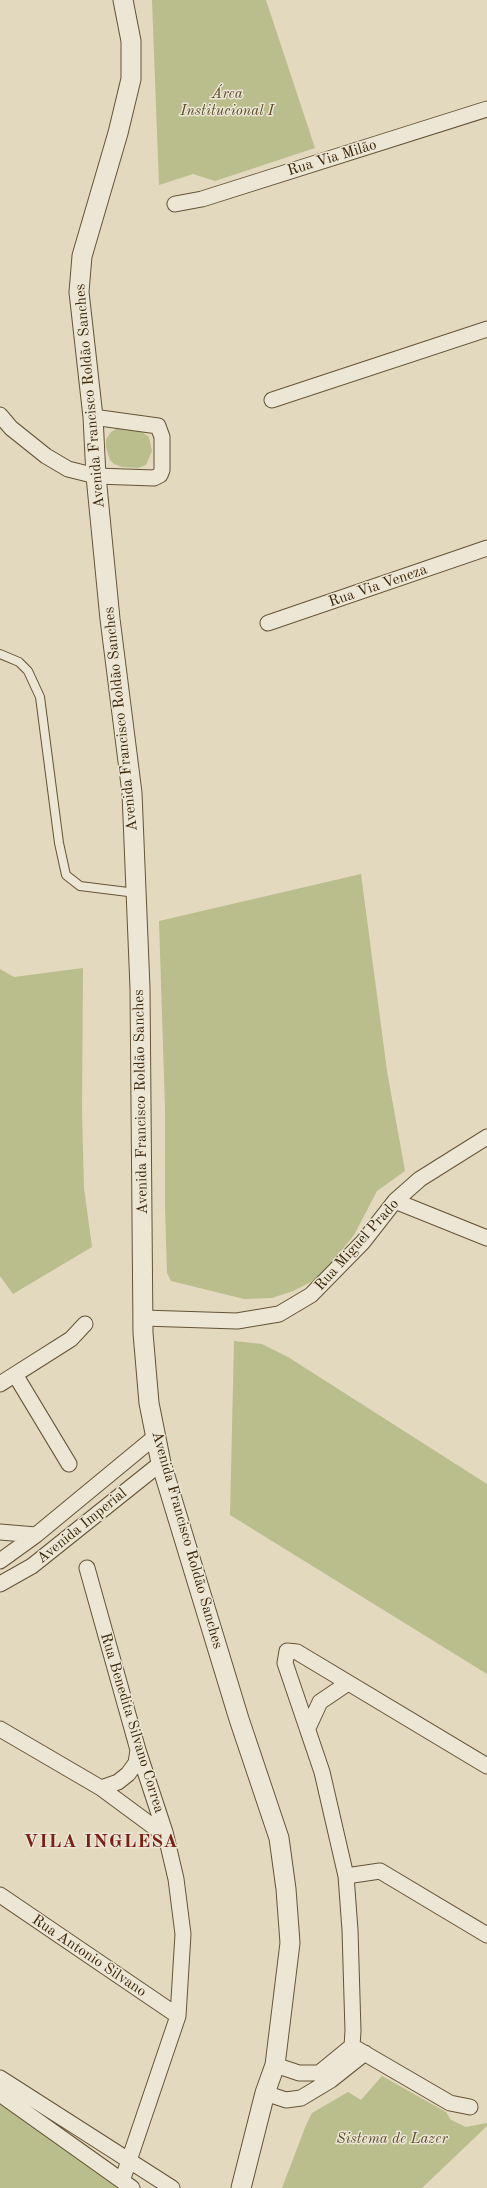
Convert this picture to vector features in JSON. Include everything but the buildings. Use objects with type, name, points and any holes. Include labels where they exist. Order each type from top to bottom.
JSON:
[{"type":"street","name":"Avenida Francisco Roldão Sanches","points":[[123,0],[131,40],[131,79],[118,133],[82,256],[80,292],[93,417],[96,476],[110,619],[132,793],[140,988],[143,1318],[149,1403],[161,1462],[239,1719],[279,1838],[286,1889],[290,1943],[275,2065],[265,2093],[241,2188]]},
{"type":"street","name":"Rua Via Milão","points":[[175,204],[202,199],[487,109]]},
{"type":"street","points":[[272,400],[487,329]]},
{"type":"street","points":[[0,415],[11,428],[46,456],[68,469],[96,476],[154,478],[160,475],[162,470],[162,437],[158,426],[93,417]]},
{"type":"street","name":"Rua Via Veneza","points":[[268,623],[487,548]]},
{"type":"street","name":"Rua Miguel Prado","points":[[143,1318],[237,1321],[279,1314],[311,1295],[363,1242],[395,1201],[420,1179],[487,1137]]},
{"type":"street","points":[[395,1201],[487,1238]]},
{"type":"street","points":[[0,1384],[16,1376],[72,1339],[85,1324]]},
{"type":"street","points":[[16,1376],[69,1464]]},
{"type":"street","name":"Avenida Imperial","points":[[0,1561],[36,1535],[156,1436]]},
{"type":"street","name":"Avenida Imperial","points":[[0,1584],[32,1566],[161,1462]]},
{"type":"street","points":[[0,1532],[36,1535]]},
{"type":"street","name":"Rua Benedita Silvano Correa","points":[[87,1568],[138,1750],[166,1836],[176,1878],[183,1934],[178,2016],[128,2161],[127,2184]]},
{"type":"street","points":[[352,2046],[350,1930],[346,1876],[337,1831],[308,1728],[285,1663],[287,1651],[297,1652],[487,1766]]},
{"type":"street","points":[[308,1728],[320,1702],[348,1683]]},
{"type":"street","points":[[0,1728],[101,1788],[166,1836]]},
{"type":"street","points":[[101,1788],[118,1782],[128,1774],[136,1763],[138,1750]]},
{"type":"street","points":[[346,1876],[380,1871],[487,1935]]},
{"type":"street","name":"Rua Antonio Silvano","points":[[0,1895],[178,2016]]},
{"type":"street","points":[[275,2065],[299,2073],[319,2072],[352,2046]]},
{"type":"street","points":[[352,2046],[450,2103],[470,2107]]},
{"type":"street","points":[[265,2093],[286,2100],[301,2098],[331,2080],[365,2054]]},
{"type":"street","points":[[0,2078],[172,2188]]},
{"type":"street","points":[[0,2094],[127,2184]]},
{"type":"lane","points":[[0,654],[19,662],[28,671],[40,697],[59,843],[66,875],[80,886],[136,893]]},
{"type":"green space","name":"Área Institucional I","points":[[152,0],[266,0],[315,148],[215,181],[193,174],[159,185]]},
{"type":"green space","points":[[117,428],[138,429],[149,437],[152,451],[146,465],[138,468],[122,467],[114,464],[110,460],[106,447],[106,440],[110,433]]},
{"type":"green space","points":[[361,874],[387,1071],[405,1171],[377,1191],[354,1235],[330,1265],[313,1281],[293,1291],[272,1298],[244,1299],[171,1281],[167,1273],[165,1108],[159,921]]},
{"type":"green space","points":[[83,968],[82,1112],[84,1188],[92,1247],[13,1294],[0,1276],[0,969],[14,977]]},
{"type":"green space","points":[[234,1341],[262,1344],[288,1357],[487,1484],[487,1674],[230,1515]]},
{"type":"green space","name":"Sistema de Lazer","points":[[382,2076],[446,2112],[451,2120],[466,2127],[487,2123],[487,2126],[422,2188],[282,2188],[312,2113],[348,2092],[361,2100]]},
{"type":"green space","points":[[0,2103],[121,2188],[0,2188]]},
{"type":"district","name":"VILA INGLESA","points":[[101,1842]]}]
